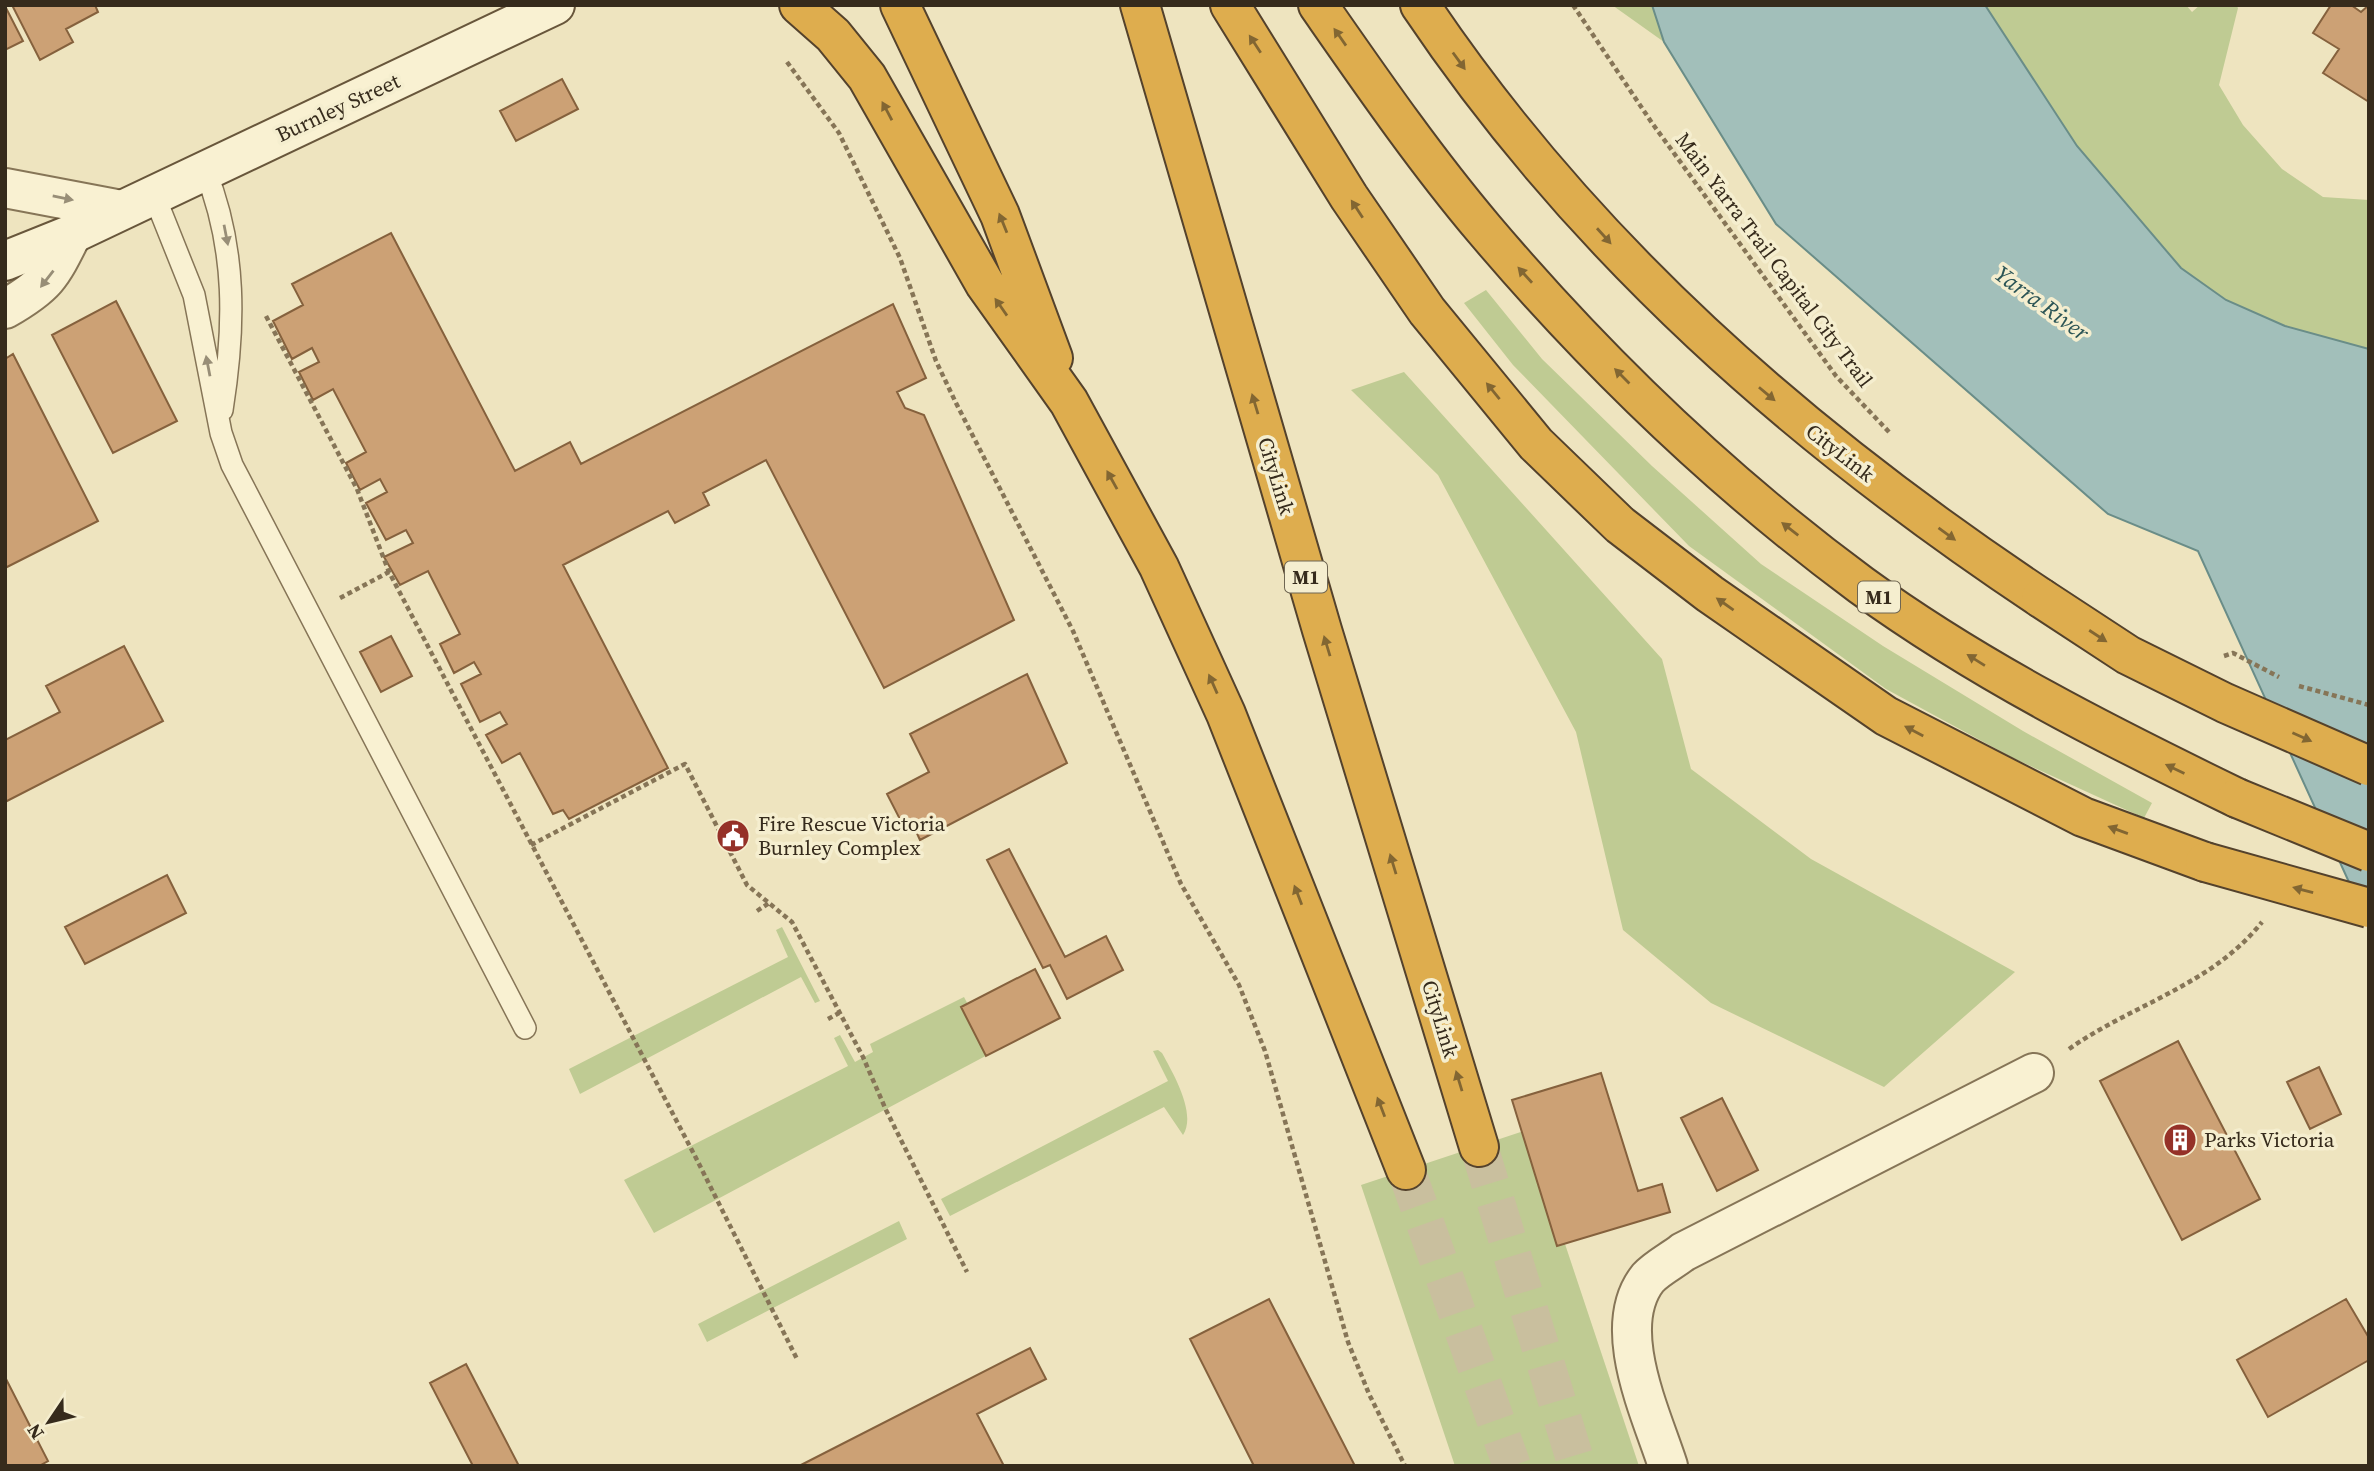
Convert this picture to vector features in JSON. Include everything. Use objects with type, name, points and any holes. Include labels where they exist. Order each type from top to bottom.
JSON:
[{"type":"highway","points":[[800,5],[833,35],[867,77],[985,284],[1069,402],[1159,567],[1220,702],[1406,1170]]},
{"type":"highway","points":[[900,5],[1000,215],[1069,402]]},
{"type":"highway","name":"CityLink","points":[[1140,5],[1322,630],[1479,1147]]},
{"type":"highway","points":[[1230,5],[1349,197],[1427,311],[1536,444],[1620,525],[1752,624],[1886,716],[2083,817],[2205,862],[2369,908]]},
{"type":"highway","name":"M1","points":[[1318,5],[1410,136],[1483,228],[1581,335],[1748,495],[1862,585],[2032,695],[2237,799],[2369,852]]},
{"type":"highway","name":"CityLink","points":[[1420,5],[1471,77],[1530,152],[1615,249],[1678,313],[1818,438],[1973,553],[2128,655],[2237,708],[2369,766]]},
{"type":"street","name":"Burnley Street","points":[[5,261],[72,234],[555,5]]},
{"type":"street","points":[[5,188],[138,202]]},
{"type":"street","points":[[5,309],[41,288],[53,272],[72,234]]},
{"type":"street","points":[[1668,1466],[1631,1348],[1634,1304],[1649,1277],[1683,1252],[2034,1073]]},
{"type":"lane","points":[[205,170],[222,218],[229,256],[233,328],[221,433]]},
{"type":"lane","points":[[138,202],[194,295],[221,433],[232,465],[526,1028]]},
{"type":"path","name":"Main Yarra Trail Capital City Trail","points":[[1573,5],[1652,123],[1836,376],[1892,436]]},
{"type":"path","points":[[788,62],[839,134],[876,208],[900,258],[936,361],[1073,631],[1181,884],[1239,985],[1265,1051],[1349,1342],[1369,1394],[1405,1466]]},
{"type":"path","points":[[265,312],[357,489],[389,572],[696,1158],[797,1359]]},
{"type":"path","points":[[310,613],[389,572]]},
{"type":"path","points":[[2233,653],[2285,680]]},
{"type":"path","points":[[2295,685],[2369,705]]},
{"type":"path","points":[[531,845],[685,764],[747,885],[792,922],[967,1272]]},
{"type":"path","points":[[757,911],[769,903]]},
{"type":"path","points":[[828,1019],[839,1013]]},
{"type":"green space","points":[[1612,5],[1652,5],[1664,42]]},
{"type":"green space","points":[[1985,5],[2186,5],[2192,12],[2200,5],[2236,5],[2238,8],[2219,85],[2243,125],[2282,169],[2323,197],[2369,200],[2369,349],[2285,326],[2226,300],[2181,268],[2077,146]]},
{"type":"green space","points":[[1486,290],[1542,359],[1652,466],[1761,564],[1883,646],[2023,731],[2152,803],[2144,818],[2013,758],[1886,689],[1689,546],[1513,365],[1464,303]]},
{"type":"green space","points":[[1404,372],[1662,659],[1691,769],[1811,859],[2015,972],[1884,1087],[1711,1003],[1623,930],[1576,732],[1438,475],[1351,390]]},
{"type":"green space","points":[[782,927],[820,1001],[815,1003],[801,977],[580,1094],[569,1069],[788,957],[776,930]]},
{"type":"green space","points":[[964,997],[993,1052],[654,1233],[624,1180],[848,1066],[834,1038],[840,1035],[855,1062],[873,1052],[870,1044]]},
{"type":"green space","points":[[1158,1050],[1172,1071],[1182,1094],[1187,1116],[1183,1135],[1164,1107],[950,1216],[941,1199],[1168,1081],[1153,1051]]},
{"type":"green space","points":[[1527,1130],[1639,1466],[1455,1466],[1361,1185]]},
{"type":"green space","points":[[899,1221],[907,1239],[707,1342],[698,1324]]},
{"type":"water","name":"Yarra River","points":[[1652,5],[1985,5],[2077,146],[2181,268],[2226,300],[2285,326],[2369,349],[2369,926],[2198,551],[2108,514],[1776,224],[1664,42]]},
{"type":"building","points":[[12,5],[95,5],[98,12],[66,29],[73,42],[40,60]]},
{"type":"building","points":[[2331,5],[2351,5],[2361,12],[2369,5],[2369,102],[2323,73],[2339,49],[2313,33]]},
{"type":"building","points":[[5,6],[23,41],[5,50]]},
{"type":"building","points":[[562,79],[578,109],[516,141],[500,111]]},
{"type":"building","points":[[391,233],[515,471],[570,442],[581,464],[893,304],[926,378],[897,392],[905,408],[924,415],[1014,620],[884,688],[766,460],[703,493],[709,505],[675,523],[668,511],[563,565],[668,768],[569,819],[563,810],[553,814],[520,753],[502,763],[486,735],[507,724],[500,712],[480,722],[461,684],[481,674],[474,662],[454,673],[440,644],[460,634],[428,571],[400,585],[384,557],[413,543],[406,530],[386,540],[366,503],[387,492],[380,479],[360,490],[346,463],[366,452],[333,389],[313,400],[299,372],[319,362],[312,348],[292,359],[273,321],[303,305],[292,284]]},
{"type":"building","points":[[116,301],[177,421],[113,453],[52,335]]},
{"type":"building","points":[[13,354],[98,521],[5,568],[5,359]]},
{"type":"building","points":[[391,636],[412,676],[381,692],[360,652]]},
{"type":"building","points":[[124,646],[163,721],[5,802],[5,740],[60,712],[46,686]]},
{"type":"building","points":[[1027,674],[1067,763],[920,840],[915,829],[907,833],[887,794],[929,772],[910,734]]},
{"type":"building","points":[[1009,849],[1065,957],[1106,936],[1123,970],[1067,999],[1050,965],[1043,968],[987,860]]},
{"type":"building","points":[[167,875],[186,913],[85,964],[65,927]]},
{"type":"building","points":[[1035,969],[1060,1018],[986,1056],[961,1007]]},
{"type":"building","name":"Parks Victoria","points":[[2178,1041],[2260,1199],[2182,1240],[2100,1081]]},
{"type":"building","points":[[2319,1067],[2341,1114],[2310,1129],[2287,1082]]},
{"type":"building","points":[[1601,1073],[1638,1191],[1662,1184],[1670,1212],[1557,1246],[1512,1100]]},
{"type":"building","points":[[1722,1098],[1758,1170],[1717,1191],[1681,1118]]},
{"type":"building","points":[[1269,1299],[1355,1466],[1254,1466],[1190,1339]]},
{"type":"building","points":[[2346,1299],[2369,1338],[2369,1360],[2268,1417],[2237,1360]]},
{"type":"building","points":[[1030,1348],[1046,1379],[977,1414],[1004,1466],[799,1466]]},
{"type":"building","points":[[466,1364],[519,1466],[473,1466],[430,1383]]},
{"type":"building","points":[[5,1377],[48,1461],[39,1466],[5,1466]]},
{"type":"tunnel","points":[[1479,1147],[1577,1466]]},
{"type":"tunnel","points":[[1406,1170],[1512,1466]]},
{"type":"place","name":"Fire Rescue Victoria Burnley Complex","points":[[733,836]]},
{"type":"place","name":"Parks Victoria","points":[[2180,1140]]}]
